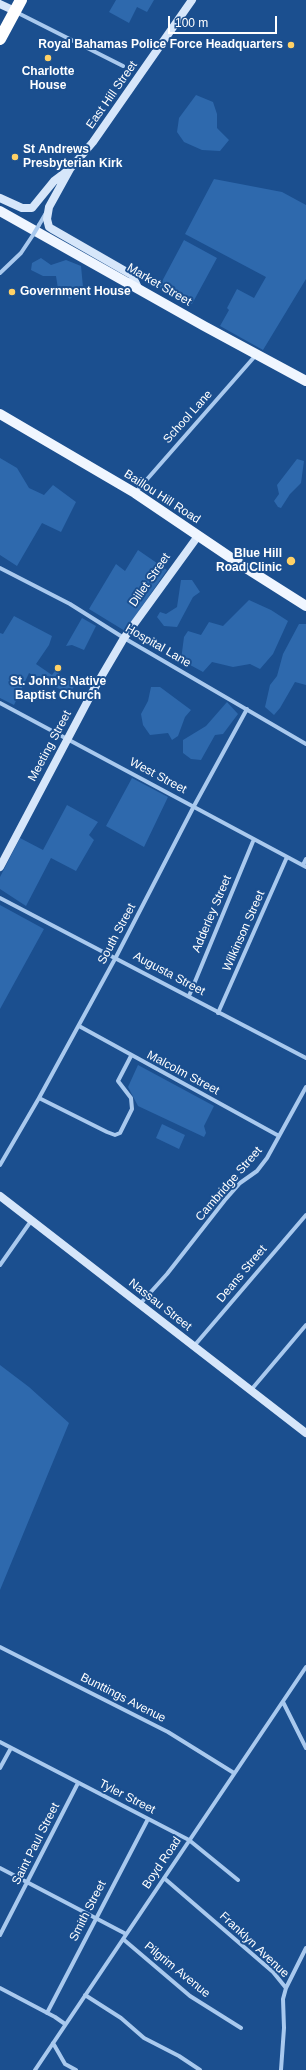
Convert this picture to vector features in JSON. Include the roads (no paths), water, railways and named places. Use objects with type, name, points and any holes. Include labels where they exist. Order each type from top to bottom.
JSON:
[{"type":"highway","points":[[0,39],[21,0]]},
{"type":"main road","name":"East Hill Street","points":[[50,207],[70,169],[97,137],[192,0]]},
{"type":"main road","points":[[0,4],[15,11]]},
{"type":"main road","points":[[0,198],[22,208],[32,208],[54,181],[70,169]]},
{"type":"main road","points":[[50,207],[47,219],[49,227],[87,251],[132,275],[138,288]]},
{"type":"main road","name":"Market Street","points":[[0,211],[256,355],[306,380]]},
{"type":"main road","name":"Baillou Hill Road","points":[[0,414],[135,493],[306,606]]},
{"type":"main road","name":"Dillet Street","points":[[124,638],[198,536]]},
{"type":"main road","name":"Meeting Street","points":[[0,867],[124,638]]},
{"type":"main road","name":"Nassau Street","points":[[0,1196],[306,1433]]},
{"type":"street","points":[[15,11],[123,66]]},
{"type":"street","name":"East Hill Street","points":[[0,273],[21,254],[38,224],[50,207]]},
{"type":"street","name":"School Lane","points":[[135,493],[256,355]]},
{"type":"street","name":"Hospital Lane","points":[[0,568],[70,604],[124,638],[306,744]]},
{"type":"street","name":"West Street","points":[[0,704],[194,806],[304,866]]},
{"type":"street","name":"South Street","points":[[0,1165],[79,1026],[194,806],[247,709]]},
{"type":"street","name":"Adderley Street","points":[[189,996],[254,839]]},
{"type":"street","name":"Wilkinson Street","points":[[218,1013],[287,857]]},
{"type":"street","points":[[304,866],[306,860]]},
{"type":"street","name":"Augusta Street","points":[[0,898],[116,957],[218,1013],[306,1058]]},
{"type":"street","name":"Malcolm Street","points":[[79,1026],[131,1056],[279,1136]]},
{"type":"street","points":[[39,1098],[116,1135],[120,1133],[132,1109],[131,1098],[118,1082],[131,1056]]},
{"type":"street","name":"Cambridge Street","points":[[140,1304],[168,1274],[230,1194],[240,1183],[257,1171],[267,1158],[306,1088]]},
{"type":"street","name":"Deans Street","points":[[194,1347],[306,1215]]},
{"type":"street","points":[[0,1265],[31,1221]]},
{"type":"street","points":[[251,1390],[306,1325]]},
{"type":"street","name":"Bunttings Avenue","points":[[0,1647],[168,1732],[234,1773]]},
{"type":"street","name":"Boyd Road","points":[[36,2070],[65,2024],[306,1667]]},
{"type":"street","points":[[282,1702],[306,1748]]},
{"type":"street","name":"Tyler Street","points":[[0,1742],[189,1840],[238,1880]]},
{"type":"street","points":[[0,1768],[11,1748]]},
{"type":"street","name":"Saint Paul Street","points":[[0,1934],[28,1883],[78,1783]]},
{"type":"street","name":"Smith Street","points":[[47,2013],[95,1918],[148,1819]]},
{"type":"street","points":[[0,1868],[126,1934]]},
{"type":"street","name":"Franklyn Avenue","points":[[164,1878],[273,1972],[286,1988],[283,1999],[284,2028],[281,2070]]},
{"type":"street","name":"Pilgrim Avenue","points":[[123,1939],[190,1996],[241,2028]]},
{"type":"street","points":[[286,1988],[306,1948]]},
{"type":"street","points":[[0,1988],[65,2024]]},
{"type":"street","points":[[85,1995],[121,2018],[144,2038],[179,2056],[200,2070]]},
{"type":"street","points":[[53,2043],[65,2064],[66,2070]]},
{"type":"street","points":[[65,2064],[76,2070]]},
{"type":"place","name":"Royal Bahamas Police Force Headquarters","points":[[291,45]]},
{"type":"place","name":"Charlotte House","points":[[48,58]]},
{"type":"place","name":"St Andrews Presbyterian Kirk","points":[[15,157]]},
{"type":"place","name":"Government House","points":[[12,292]]},
{"type":"place","name":"Blue Hill Road Clinic","points":[[291,561]]},
{"type":"place","name":"St. John's Native Baptist Church","points":[[58,668]]}]
